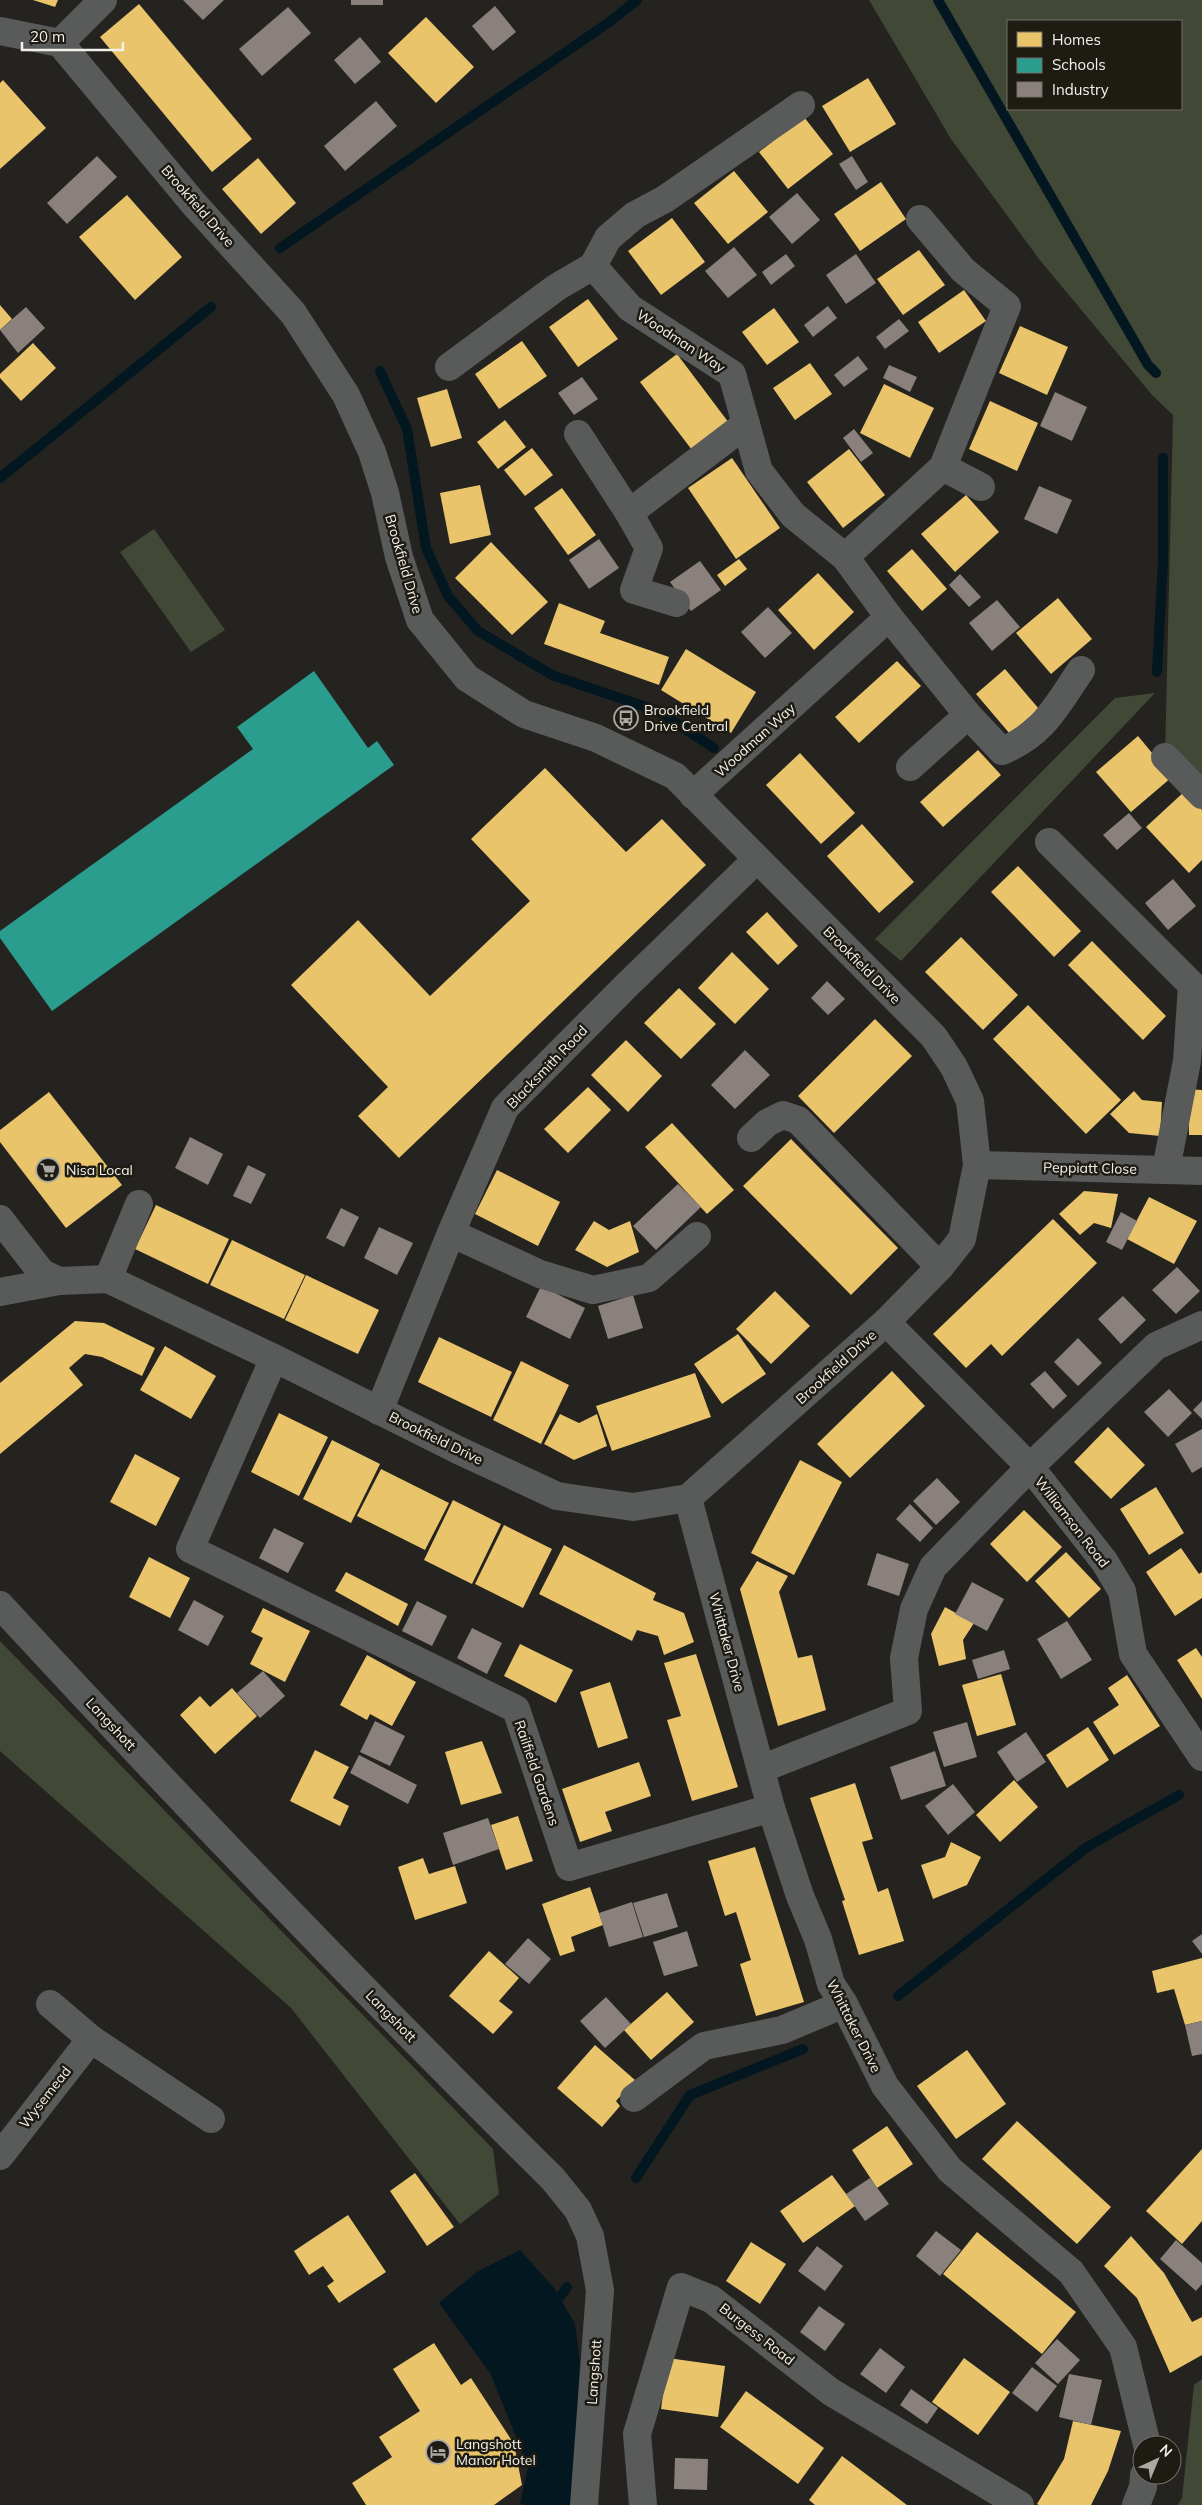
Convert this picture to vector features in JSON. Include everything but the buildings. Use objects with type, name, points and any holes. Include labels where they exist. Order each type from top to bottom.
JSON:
[{"type":"street","points":[[0,31],[60,43],[103,0]]},
{"type":"street","name":"Brookfield Drive","points":[[60,43],[194,204],[293,313],[346,395],[372,452],[399,557],[420,620],[467,678],[524,714],[596,738],[675,776],[934,1037],[954,1067],[970,1100],[977,1165],[962,1238],[940,1267],[886,1322],[688,1498],[633,1507],[557,1496],[108,1279]]},
{"type":"street","points":[[449,367],[557,287],[593,266],[608,238],[635,215],[665,199],[801,104]]},
{"type":"street","points":[[845,557],[944,468],[1007,306],[962,270],[920,219]]},
{"type":"street","name":"Woodman Way","points":[[593,266],[630,308],[732,374],[759,471],[793,515],[845,557],[889,617],[694,796]]},
{"type":"street","points":[[629,513],[746,424]]},
{"type":"street","points":[[578,434],[629,513],[648,548],[634,590],[676,603]]},
{"type":"street","points":[[944,468],[981,486]]},
{"type":"street","points":[[889,617],[968,716],[1002,751],[1022,743],[1044,724],[1081,670]]},
{"type":"street","points":[[910,767],[968,716]]},
{"type":"street","points":[[1165,757],[1202,795]]},
{"type":"street","points":[[1049,842],[1192,985],[1187,1061],[1166,1169]]},
{"type":"street","name":"Blacksmith Road","points":[[379,1411],[451,1233],[505,1108],[625,987],[757,859]]},
{"type":"street","points":[[751,1138],[767,1123],[783,1116],[798,1120],[940,1267]]},
{"type":"street","name":"Peppiatt Close","points":[[977,1165],[1202,1171]]},
{"type":"street","points":[[0,1292],[59,1282],[108,1279],[139,1204]]},
{"type":"street","points":[[0,1219],[42,1273],[59,1282]]},
{"type":"street","points":[[451,1233],[540,1274],[593,1290],[649,1278],[697,1236]]},
{"type":"street","name":"Williamson Road","points":[[886,1322],[1030,1468],[1104,1561],[1122,1591],[1133,1654],[1202,1757]]},
{"type":"street","points":[[762,1769],[908,1711],[904,1658],[914,1609],[933,1567],[1030,1468],[1156,1346],[1202,1325]]},
{"type":"street","name":"Railfield Gardens","points":[[274,1358],[190,1549],[516,1710],[569,1868],[771,1808]]},
{"type":"street","name":"Whittaker Drive","points":[[688,1498],[771,1808],[800,1896],[818,1939],[831,1984],[844,2004],[885,2086],[950,2170],[1071,2272],[1123,2347],[1144,2435]]},
{"type":"street","name":"Langshott","points":[[0,1605],[104,1717],[369,1994],[553,2179],[578,2210],[590,2236],[600,2290],[584,2505]]},
{"type":"street","points":[[50,2004],[91,2039],[212,2119]]},
{"type":"street","points":[[634,2098],[704,2046],[782,2030],[844,2004]]},
{"type":"street","name":"Wysemead","points":[[0,2156],[91,2039]]},
{"type":"street","name":"Burgess Road","points":[[643,2505],[638,2434],[681,2288],[711,2299],[831,2392],[1020,2505]]},
{"type":"street","points":[[1136,2505],[1143,2485]]},
{"type":"green space","points":[[869,0],[1202,0],[1202,784],[1165,757],[1173,415],[1152,395],[1039,259],[951,139]]},
{"type":"green space","points":[[154,529],[225,630],[191,652],[120,552]]},
{"type":"green space","points":[[1155,693],[901,961],[875,939],[1115,698]]},
{"type":"green space","points":[[0,1641],[493,2149],[499,2194],[460,2224],[291,2008],[0,1751]]},
{"type":"green space","points":[[1202,2379],[1202,2505],[1178,2505],[1182,2498],[1194,2385]]},
{"type":"water","points":[[520,2250],[554,2288],[575,2324],[580,2363],[578,2395],[583,2437],[573,2505],[523,2505],[520,2503],[528,2468],[524,2456],[490,2373],[439,2303],[477,2272]]},
{"type":"waterway","points":[[280,248],[608,23],[637,0]]},
{"type":"waterway","points":[[938,0],[1148,365],[1156,373]]},
{"type":"waterway","points":[[0,478],[211,307]]},
{"type":"waterway","points":[[380,371],[407,429],[426,548],[448,596],[478,631],[552,675],[658,711],[714,748]]},
{"type":"waterway","points":[[1157,672],[1163,561],[1163,458]]},
{"type":"waterway","points":[[898,1996],[1087,1847],[1179,1795]]},
{"type":"waterway","points":[[636,2178],[690,2095],[803,2049]]},
{"type":"waterway","points":[[560,2297],[567,2287]]},
{"type":"place","name":"Brookfield Drive Central","points":[[626,718]]},
{"type":"place","name":"Nisa Local","points":[[48,1170]]},
{"type":"place","name":"Langshott Manor Hotel","points":[[438,2452]]}]
